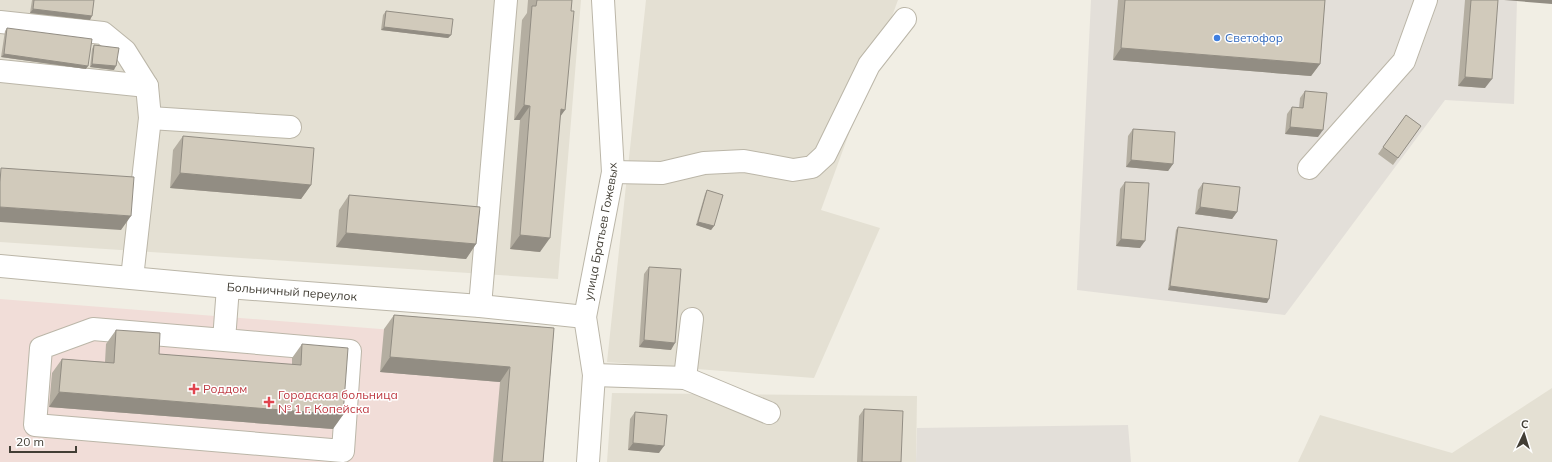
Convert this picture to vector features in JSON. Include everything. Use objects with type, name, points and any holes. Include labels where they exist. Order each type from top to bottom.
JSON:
[{"type":"street","points":[[480,306],[506,0]]},
{"type":"street","name":"улица Братьев Гожевых","points":[[588,462],[594,375],[585,317],[613,172],[604,0]]},
{"type":"street","points":[[1309,168],[1404,61],[1426,0]]},
{"type":"street","points":[[613,172],[662,173],[704,163],[744,161],[793,170],[812,167],[825,155],[869,64],[906,19]]},
{"type":"street","points":[[0,22],[103,33],[126,51],[147,86],[150,118],[132,278]]},
{"type":"street","points":[[0,71],[147,86]]},
{"type":"street","points":[[150,118],[290,127]]},
{"type":"street","name":"Больничный переулок","points":[[0,266],[228,287],[480,306],[585,317]]},
{"type":"street","points":[[224,340],[228,287]]},
{"type":"street","points":[[685,378],[692,319]]},
{"type":"street","points":[[93,329],[224,340],[350,351],[343,451],[34,425],[41,348],[93,329]]},
{"type":"street","points":[[594,375],[685,378],[769,413]]},
{"type":"shaded area","points":[[0,0],[581,0],[558,279],[0,242]]},
{"type":"shaded area","points":[[646,0],[898,0],[821,210],[880,228],[814,378],[607,362]]},
{"type":"shaded area","points":[[1091,0],[1517,0],[1514,104],[1445,100],[1285,315],[1077,290]]},
{"type":"shaded area","name":"Городская больница № 1 г. Копейска","points":[[0,299],[544,342],[534,462],[0,462]]},
{"type":"shaded area","points":[[1552,388],[1552,462],[1298,462],[1320,415],[1452,453]]},
{"type":"shaded area","points":[[612,393],[917,396],[916,462],[607,462]]},
{"type":"shaded area","points":[[1128,425],[1131,462],[916,462],[917,428]]},
{"type":"building","points":[[34,0],[94,0],[92,16],[33,9]]},
{"type":"building","points":[[537,0],[572,0],[571,11],[574,11],[565,110],[561,109],[550,238],[520,235],[530,106],[524,105],[532,6],[536,6]]},
{"type":"building","points":[[1125,0],[1325,0],[1320,64],[1121,48]]},
{"type":"building","points":[[1471,0],[1498,0],[1492,79],[1465,77]]},
{"type":"building","points":[[386,11],[453,19],[451,35],[384,27]]},
{"type":"building","points":[[7,28],[92,39],[88,66],[4,54]]},
{"type":"building","points":[[94,45],[119,48],[116,66],[92,64]]},
{"type":"building","points":[[1305,91],[1327,93],[1323,130],[1290,127],[1292,107],[1303,108]]},
{"type":"building","points":[[1406,115],[1421,126],[1398,158],[1383,147]]},
{"type":"building","points":[[1133,129],[1175,132],[1173,164],[1131,160]]},
{"type":"building","points":[[183,136],[314,148],[311,185],[180,173]]},
{"type":"building","points":[[1,168],[134,177],[131,216],[0,207]]},
{"type":"building","points":[[1125,182],[1149,183],[1145,241],[1121,239]]},
{"type":"building","points":[[1203,183],[1240,187],[1237,212],[1200,207]]},
{"type":"building","points":[[707,190],[723,195],[714,226],[698,222]]},
{"type":"building","points":[[349,195],[480,207],[476,244],[346,233]]},
{"type":"building","points":[[1178,227],[1277,240],[1269,299],[1170,286]]},
{"type":"building","points":[[649,267],[681,269],[675,343],[644,340]]},
{"type":"building","points":[[394,315],[554,328],[543,462],[502,462],[510,367],[390,357]]},
{"type":"building","points":[[116,330],[160,333],[159,354],[301,365],[302,344],[348,348],[343,415],[59,392],[62,359],[114,363]]},
{"type":"building","points":[[864,409],[903,411],[901,462],[862,462]]},
{"type":"building","points":[[635,412],[667,415],[664,446],[633,443]]},
{"type":"place","name":"Светофор","points":[[1217,38]]},
{"type":"place","name":"Роддом","points":[[194,389]]},
{"type":"place","name":"Городская больница № 1 г. Копейска","points":[[269,402]]}]
